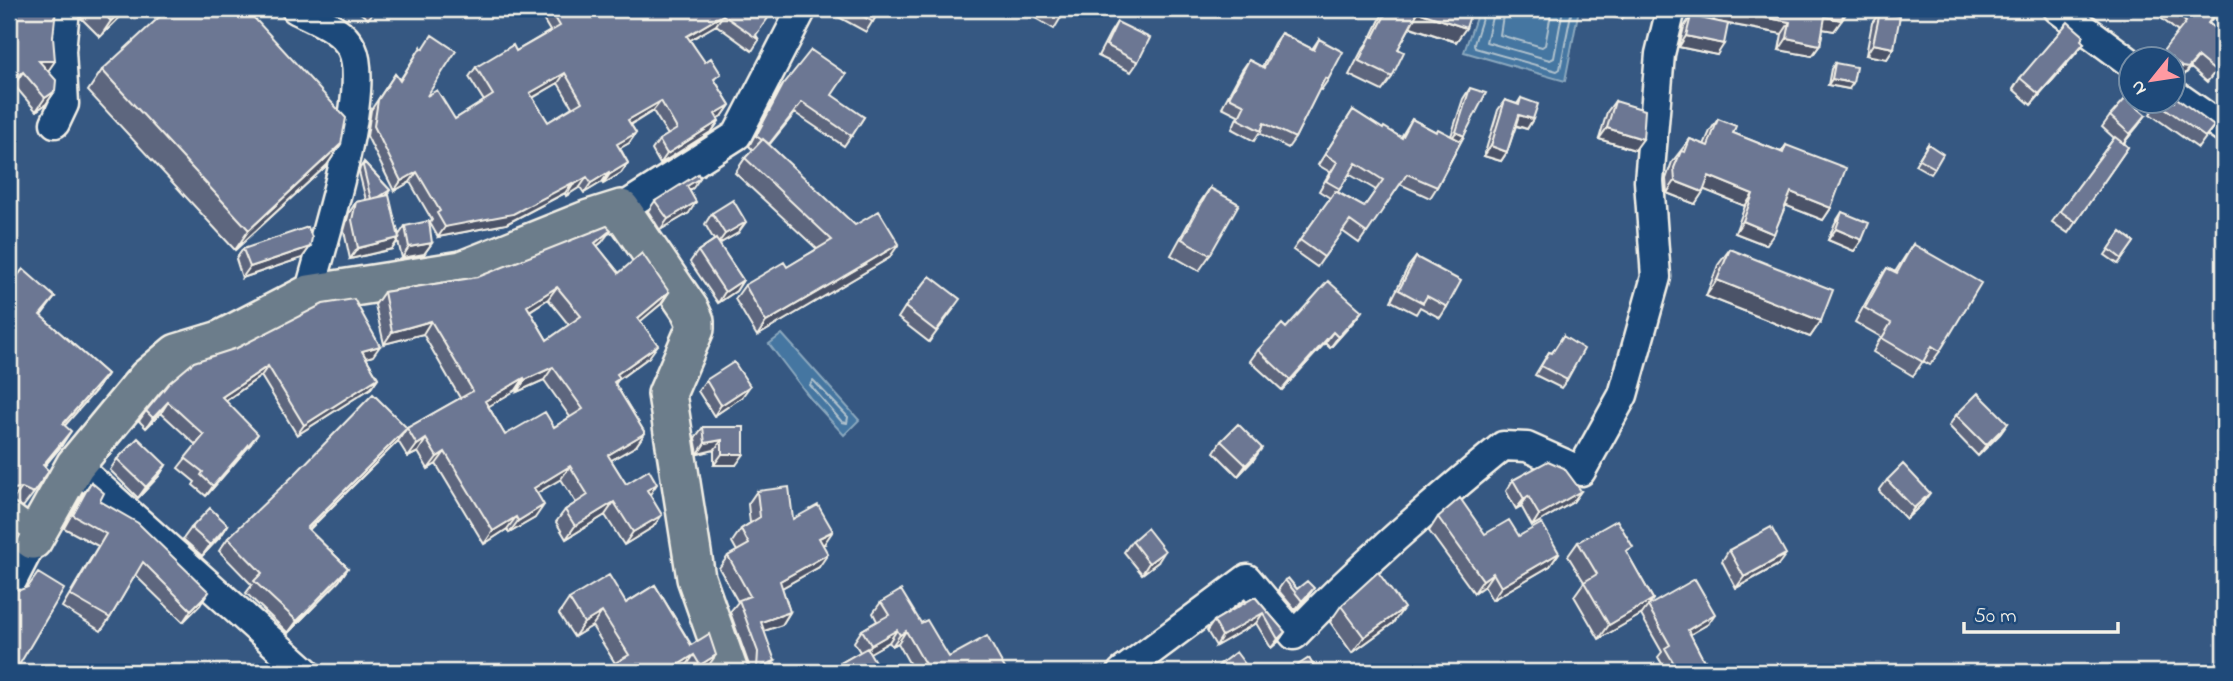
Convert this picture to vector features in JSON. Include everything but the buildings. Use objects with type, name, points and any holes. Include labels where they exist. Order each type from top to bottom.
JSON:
[{"type":"main road","points":[[21,531],[147,378],[177,353],[220,340],[309,294],[462,270],[589,219],[621,209],[695,321],[695,329],[667,394],[696,578],[729,672]]},
{"type":"street","points":[[55,123],[64,104],[61,51],[65,9]]},
{"type":"street","points":[[296,9],[337,30],[352,48],[357,67],[355,115],[309,294]]},
{"type":"street","points":[[621,209],[737,135],[802,9]]},
{"type":"street","points":[[1122,672],[1247,579],[1294,635],[1331,596],[1503,446],[1527,447],[1581,471],[1623,395],[1656,277],[1649,181],[1660,54],[1671,9]]},
{"type":"street","points":[[2058,9],[2118,54]]},
{"type":"street","points":[[2188,104],[2224,129]]},
{"type":"street","points":[[75,465],[306,672]]},
{"type":"street","points":[[9,587],[21,531]]},
{"type":"shaded area","points":[[2224,651],[2224,672],[2204,672]]},
{"type":"water","points":[[1479,9],[1579,9],[1565,81],[1464,52]]},
{"type":"water","points":[[782,334],[859,420],[844,435],[811,399],[769,344]]}]
